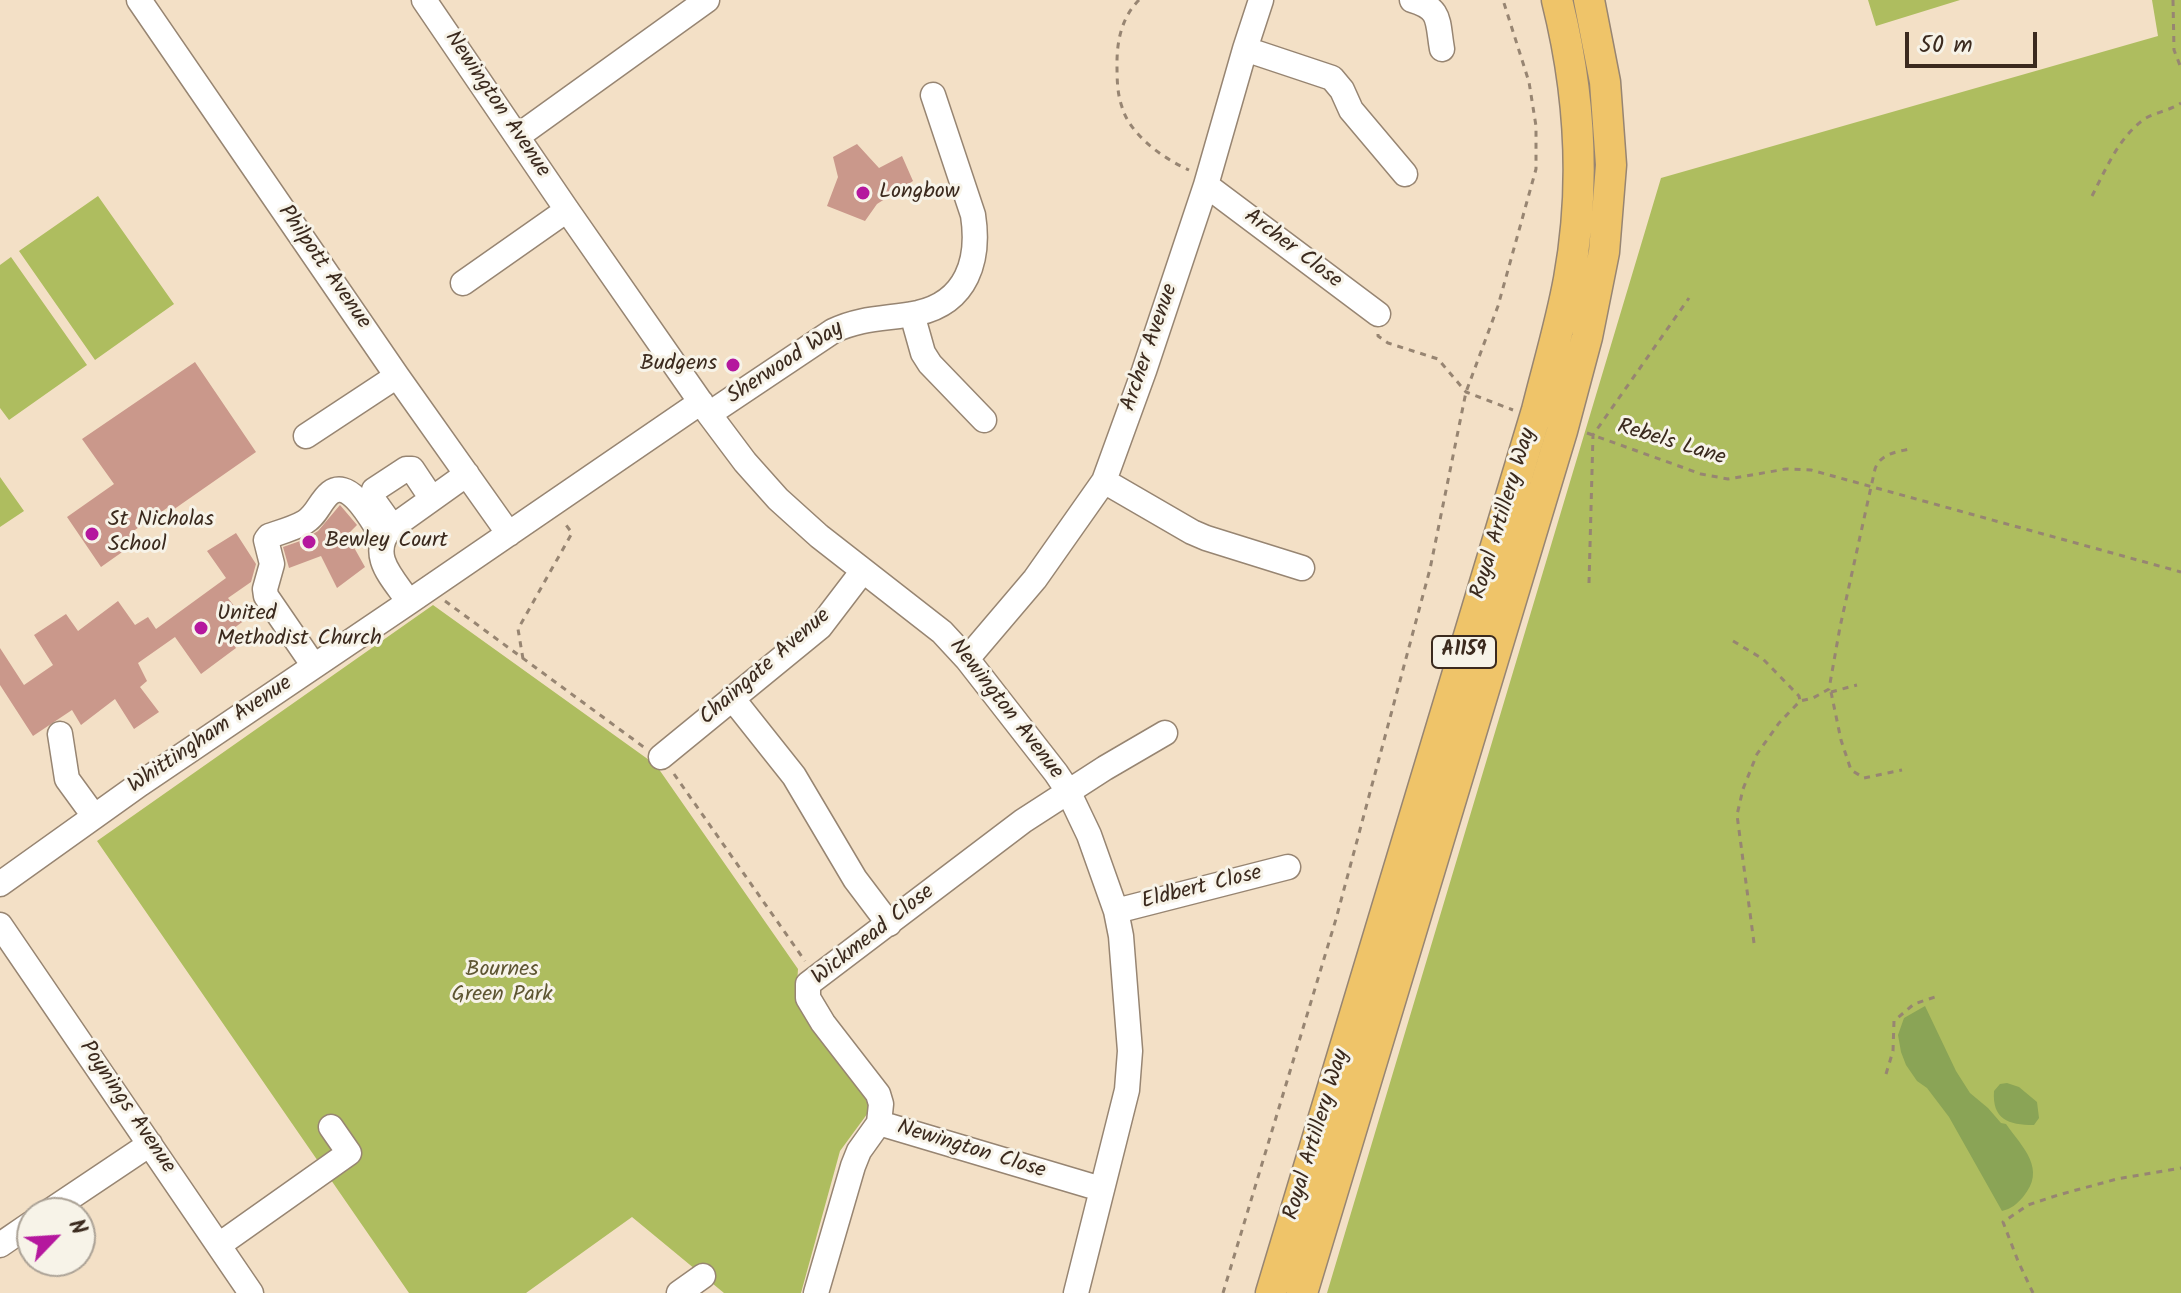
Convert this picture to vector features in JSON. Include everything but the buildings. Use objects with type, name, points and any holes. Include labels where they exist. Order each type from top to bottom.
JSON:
[{"type":"main road","name":"Royal Artillery Way","points":[[1271,1293],[1537,410],[1566,291],[1576,231],[1579,145],[1573,80],[1557,0]]},
{"type":"main road","name":"Royal Artillery Way","points":[[1302,1293],[1562,431],[1587,337],[1604,252],[1611,165],[1605,82],[1589,0]]},
{"type":"street","name":"Philpott Avenue","points":[[139,0],[509,534]]},
{"type":"street","name":"Newington Avenue","points":[[424,0],[745,462],[778,499],[819,536],[942,632],[967,659],[1068,791],[1089,835],[1116,911],[1123,950],[1130,1051],[1127,1090],[1076,1293]]},
{"type":"street","points":[[518,136],[707,0]]},
{"type":"street","name":"Archer Avenue","points":[[967,659],[1035,579],[1104,481],[1208,181],[1261,0]]},
{"type":"street","points":[[1412,0],[1425,4],[1435,12],[1442,49]]},
{"type":"street","points":[[1245,49],[1332,78],[1342,90],[1351,110],[1405,174]]},
{"type":"street","name":"Sherwood Way","points":[[705,408],[849,323],[933,308],[948,300],[958,289],[973,262],[976,248],[973,215],[933,95]]},
{"type":"street","name":"Archer Close","points":[[1208,181],[1378,314]]},
{"type":"street","points":[[463,283],[567,210]]},
{"type":"street","points":[[912,314],[923,353],[930,364],[984,420]]},
{"type":"street","points":[[306,436],[397,376]]},
{"type":"street","name":"Whittingham Avenue","points":[[0,884],[94,816],[552,504],[705,408]]},
{"type":"street","points":[[388,532],[372,498],[374,490],[409,468],[432,499]]},
{"type":"street","points":[[419,596],[382,559],[379,548],[388,532],[467,474]]},
{"type":"street","points":[[1104,481],[1192,532],[1302,568]]},
{"type":"street","points":[[314,666],[266,596],[272,564],[266,540],[269,536],[305,523],[327,496],[333,491],[343,490],[355,495],[388,532]]},
{"type":"street","name":"Chaingate Avenue","points":[[661,757],[820,627],[862,572]]},
{"type":"street","points":[[732,698],[794,776],[855,879],[889,924]]},
{"type":"street","name":"Wickmead Close","points":[[879,1123],[881,1104],[878,1094],[823,1023],[808,998],[808,984],[1023,821],[1165,733]]},
{"type":"street","points":[[60,734],[67,779],[94,816]]},
{"type":"street","name":"Eldbert Close","points":[[1116,911],[1288,867]]},
{"type":"street","name":"Poynings Avenue","points":[[3,937],[251,1293]]},
{"type":"street","name":"Newington Close","points":[[816,1293],[853,1166],[859,1151],[879,1123],[1101,1189]]},
{"type":"street","points":[[219,1245],[349,1153],[331,1127]]},
{"type":"street","points":[[71,1197],[150,1144]]},
{"type":"street","points":[[679,1293],[703,1276]]},
{"type":"path","points":[[1139,0],[1121,28],[1117,48],[1122,110],[1142,139],[1159,153],[1208,181]]},
{"type":"path","points":[[1223,1293],[1336,919],[1430,569],[1466,392],[1498,306],[1536,169],[1536,126],[1529,82],[1503,0]]},
{"type":"path","points":[[2173,0],[2174,50],[2181,68]]},
{"type":"path","points":[[2092,196],[2131,130],[2149,116],[2181,103]]},
{"type":"path","points":[[1589,583],[1593,435],[1689,298]]},
{"type":"path","points":[[1378,314],[1378,336],[1388,343],[1438,359],[1466,392],[1516,411]]},
{"type":"path","name":"Rebels Lane","points":[[1593,435],[1701,474],[1728,479],[1786,469],[1811,470],[2181,572]]},
{"type":"path","points":[[1902,770],[1864,778],[1851,770],[1830,690],[1840,627],[1877,462],[1892,453],[1910,449]]},
{"type":"path","points":[[524,660],[518,629],[572,533],[552,504]]},
{"type":"path","points":[[419,596],[524,660],[640,746],[661,757],[817,977]]},
{"type":"path","points":[[1733,641],[1763,659],[1799,696],[1800,701]]},
{"type":"path","points":[[1754,943],[1737,815],[1757,754],[1779,723],[1800,701],[1830,690],[1857,685]]},
{"type":"path","points":[[1886,1074],[1893,1051],[1894,1021],[1914,1004],[1935,997]]},
{"type":"path","points":[[2033,1293],[2003,1222],[2028,1205],[2058,1195],[2117,1179],[2181,1168]]},
{"type":"green space","points":[[1868,0],[1960,0],[1876,26]]},
{"type":"green space","points":[[2152,0],[2181,0],[2181,1293],[1327,1293],[1661,178],[2158,36]]},
{"type":"green space","points":[[98,196],[174,304],[95,360],[19,251]]},
{"type":"green space","points":[[11,257],[87,365],[9,420],[0,408],[0,265]]},
{"type":"green space","points":[[0,477],[24,511],[0,527]]},
{"type":"green space","name":"Bournes Green Park","points":[[433,605],[656,765],[798,969],[796,1002],[873,1106],[840,1151],[801,1293],[724,1293],[632,1217],[526,1293],[409,1293],[97,841]]},
{"type":"green space","points":[[1925,1006],[1970,1093],[2001,1123],[2006,1124],[2030,1159],[2033,1177],[2030,1187],[2021,1200],[2008,1209],[2002,1211],[1949,1117],[1906,1065],[1898,1035],[1904,1018]]},
{"type":"green space","points":[[2000,1084],[2019,1087],[2037,1102],[2039,1118],[2034,1125],[2009,1122],[1999,1114],[1994,1091]]},
{"type":"place","name":"Longbow","points":[[863,193]]},
{"type":"place","name":"Budgens","points":[[733,365]]},
{"type":"place","name":"St Nicholas School","points":[[92,534]]},
{"type":"place","name":"Bewley Court","points":[[309,542]]},
{"type":"place","name":"United Methodist Church","points":[[201,628]]}]
